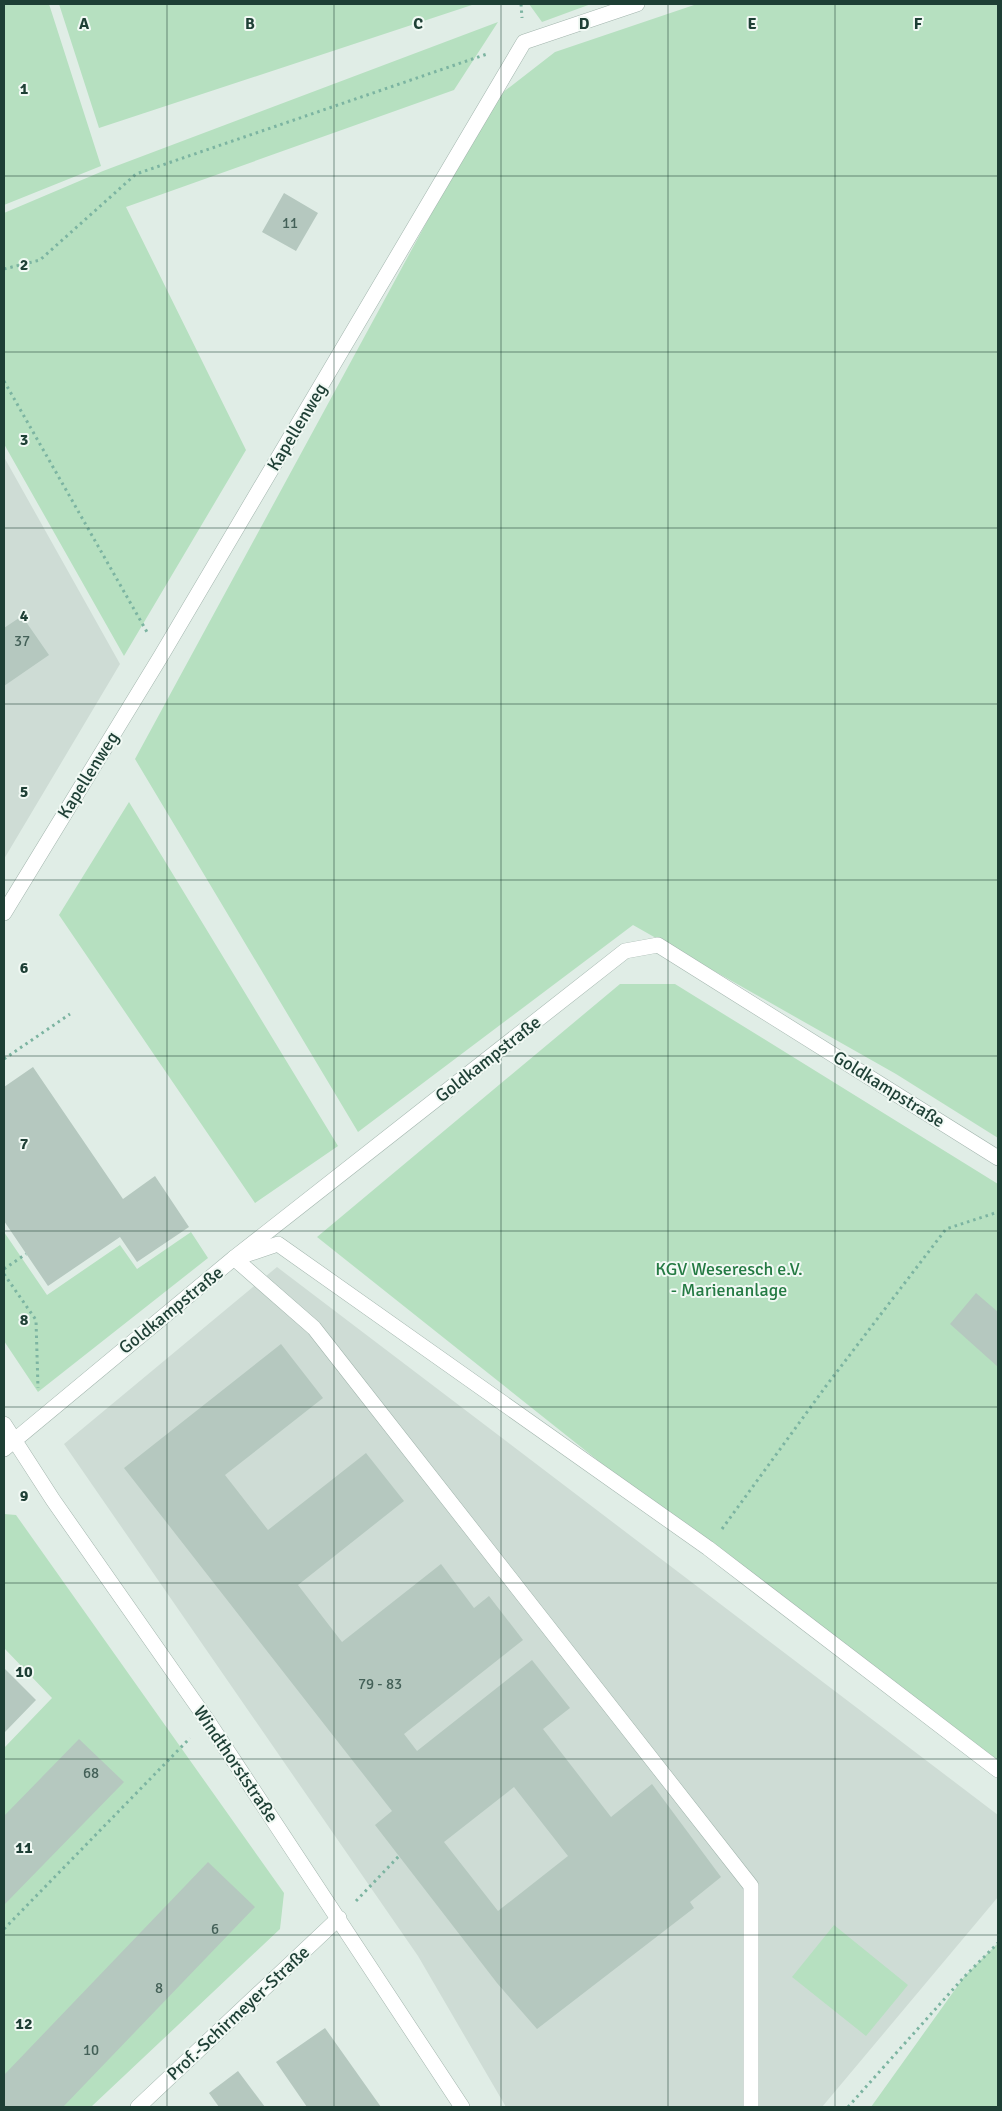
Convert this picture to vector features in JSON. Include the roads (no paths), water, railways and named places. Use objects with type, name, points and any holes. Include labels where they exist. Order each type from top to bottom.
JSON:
[{"type":"street","name":"Kapellenweg","points":[[4,913],[161,656],[524,42],[637,4]]},
{"type":"street","name":"Goldkampstraße","points":[[8,1445],[234,1258],[625,951],[658,945],[998,1158]]},
{"type":"street","points":[[234,1258],[278,1244],[708,1548],[998,1770]]},
{"type":"street","points":[[234,1258],[314,1328],[751,1886],[751,2107]]},
{"type":"street","name":"Windthorststraße","points":[[4,1424],[8,1445],[208,1720],[462,2107]]},
{"type":"street","name":"Prof.-Schirmeyer-Straße","points":[[138,2107],[339,1918]]},
{"type":"park label","name":"KGV Weseresch e.V. - Marienanlage","points":[[729,1279]]}]
